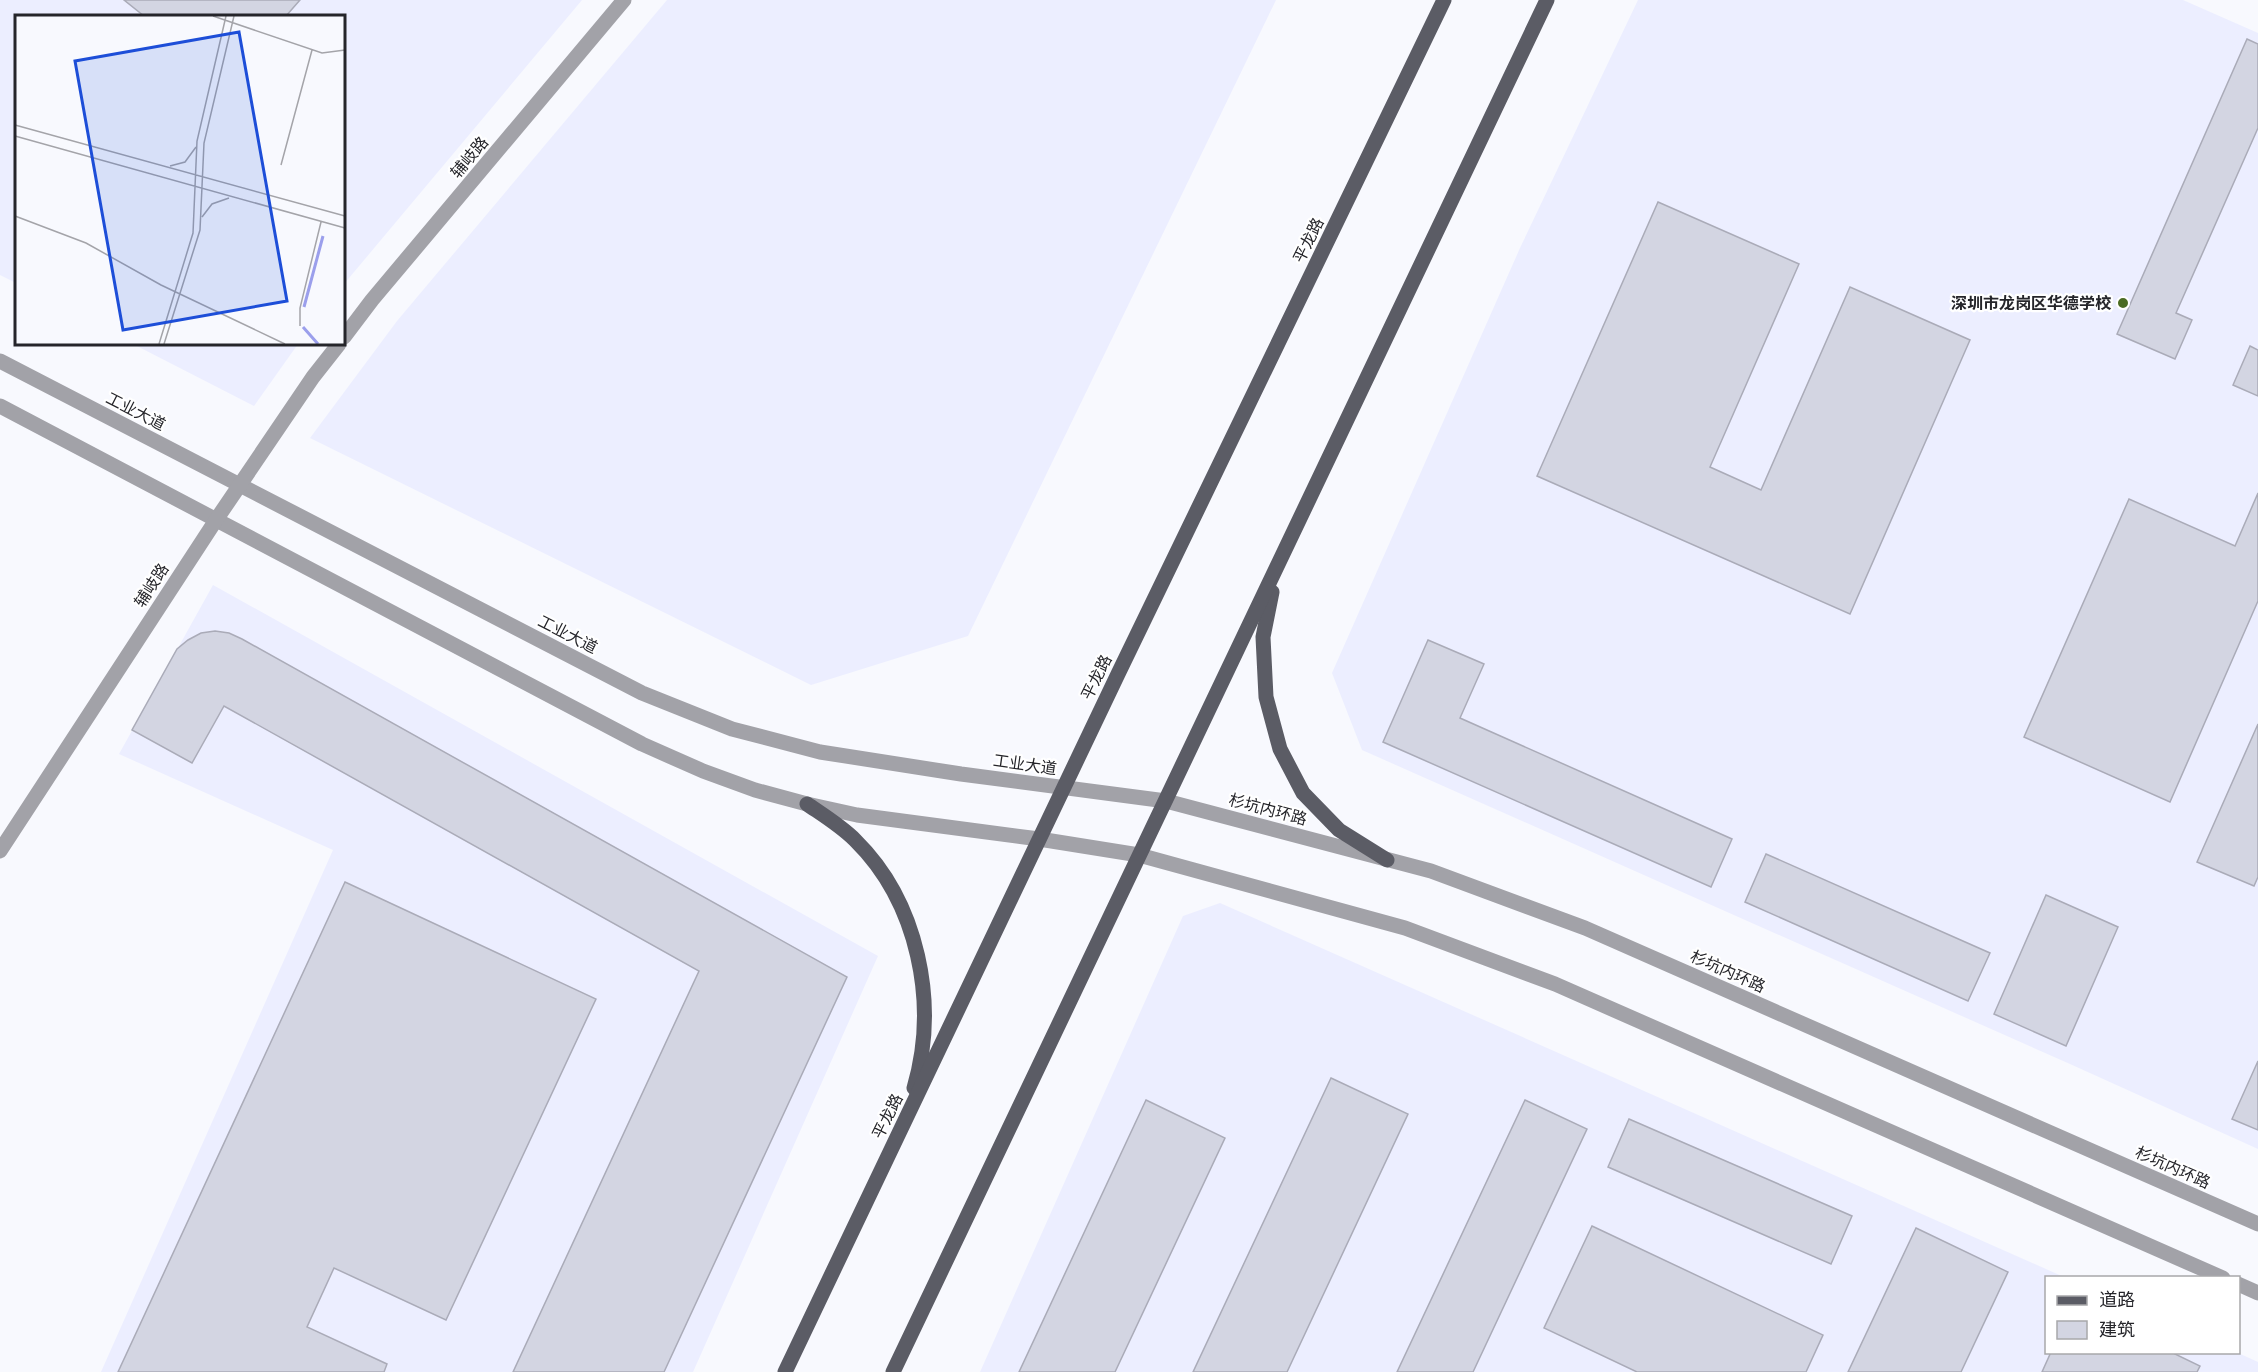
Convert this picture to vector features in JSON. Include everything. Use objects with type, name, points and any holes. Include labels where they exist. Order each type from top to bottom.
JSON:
[{"type":"main road","name":"平龙路","points":[[784,1372],[1444,0]]},
{"type":"main road","points":[[893,1372],[1547,0]]},
{"type":"main road","points":[[1276,571],[1263,637],[1266,698],[1280,749],[1303,793],[1310,801],[1339,830],[1387,860]]},
{"type":"main road","points":[[807,804],[854,838],[882,871],[901,905],[916,945],[923,986],[923,1034],[916,1081],[902,1126]]},
{"type":"street","name":"辅岐路","points":[[345,337],[372,300],[624,0]]},
{"type":"street","name":"辅岐路","points":[[0,851],[216,520],[313,377],[338,345]]},
{"type":"street","name":"工业大道","points":[[0,361],[642,693],[710,721],[820,752],[1166,801]]},
{"type":"street","points":[[0,406],[642,744],[703,771],[755,790],[857,815],[1139,855],[1405,928],[1555,984],[2218,1276]]},
{"type":"street","name":"杉坑内环路","points":[[1166,801],[1431,871],[1585,928],[2258,1224]]},
{"type":"street","points":[[2240,1285],[2258,1293]]},
{"type":"shaded area","points":[[0,0],[582,0],[345,283],[345,15],[15,15],[15,282],[0,275]]},
{"type":"shaded area","points":[[667,0],[1276,0],[968,636],[811,685],[310,438],[397,321]]},
{"type":"shaded area","points":[[1638,0],[2183,0],[2258,33],[2258,1149],[1362,750],[1332,673],[1520,248]]},
{"type":"shaded area","points":[[135,345],[297,345],[254,406]]},
{"type":"shaded area","points":[[213,585],[878,956],[693,1372],[101,1372],[333,850],[119,754]]},
{"type":"shaded area","points":[[1220,903],[2062,1276],[2045,1276],[2045,1354],[2240,1354],[2258,1362],[2258,1372],[980,1372],[1183,916]]},
{"type":"building","points":[[124,0],[300,0],[287,15],[143,15]]},
{"type":"building","points":[[2247,39],[2258,44],[2258,128],[2176,313],[2192,320],[2175,359],[2117,334]]},
{"type":"building","points":[[1658,202],[1799,264],[1710,467],[1761,490],[1850,287],[1970,340],[1850,614],[1537,476]]},
{"type":"building","points":[[2250,346],[2258,350],[2258,396],[2233,385]]},
{"type":"building","points":[[2258,493],[2258,601],[2170,802],[2024,737],[2129,499],[2235,546]]},
{"type":"building","points":[[215,631],[229,633],[242,639],[847,977],[664,1372],[513,1372],[699,971],[224,706],[192,763],[132,730],[177,649],[201,633]]},
{"type":"building","points":[[1428,640],[1484,664],[1460,718],[1732,839],[1711,887],[1383,742]]},
{"type":"building","points":[[2258,724],[2258,877],[2254,886],[2197,862]]},
{"type":"building","points":[[1766,854],[1990,953],[1968,1001],[1745,902]]},
{"type":"building","points":[[345,882],[596,999],[446,1320],[334,1268],[307,1327],[387,1364],[384,1372],[118,1372]]},
{"type":"building","points":[[2046,895],[2118,927],[2066,1046],[1994,1014]]},
{"type":"building","points":[[2258,1061],[2258,1130],[2232,1119]]},
{"type":"building","points":[[1331,1078],[1408,1114],[1287,1372],[1193,1372]]},
{"type":"building","points":[[1146,1100],[1225,1138],[1115,1372],[1019,1372]]},
{"type":"building","points":[[1525,1100],[1587,1129],[1473,1372],[1397,1372]]},
{"type":"building","points":[[1629,1119],[1852,1216],[1831,1264],[1608,1167]]},
{"type":"building","points":[[1592,1226],[1823,1335],[1806,1372],[1637,1372],[1544,1328]]},
{"type":"building","points":[[1916,1228],[2008,1272],[1961,1372],[1848,1372]]},
{"type":"building","points":[[2050,1354],[2175,1354],[2200,1366],[2197,1372],[2042,1372]]},
{"type":"place","name":"深圳市龙岗区华德学校","points":[[2123,303]]}]
